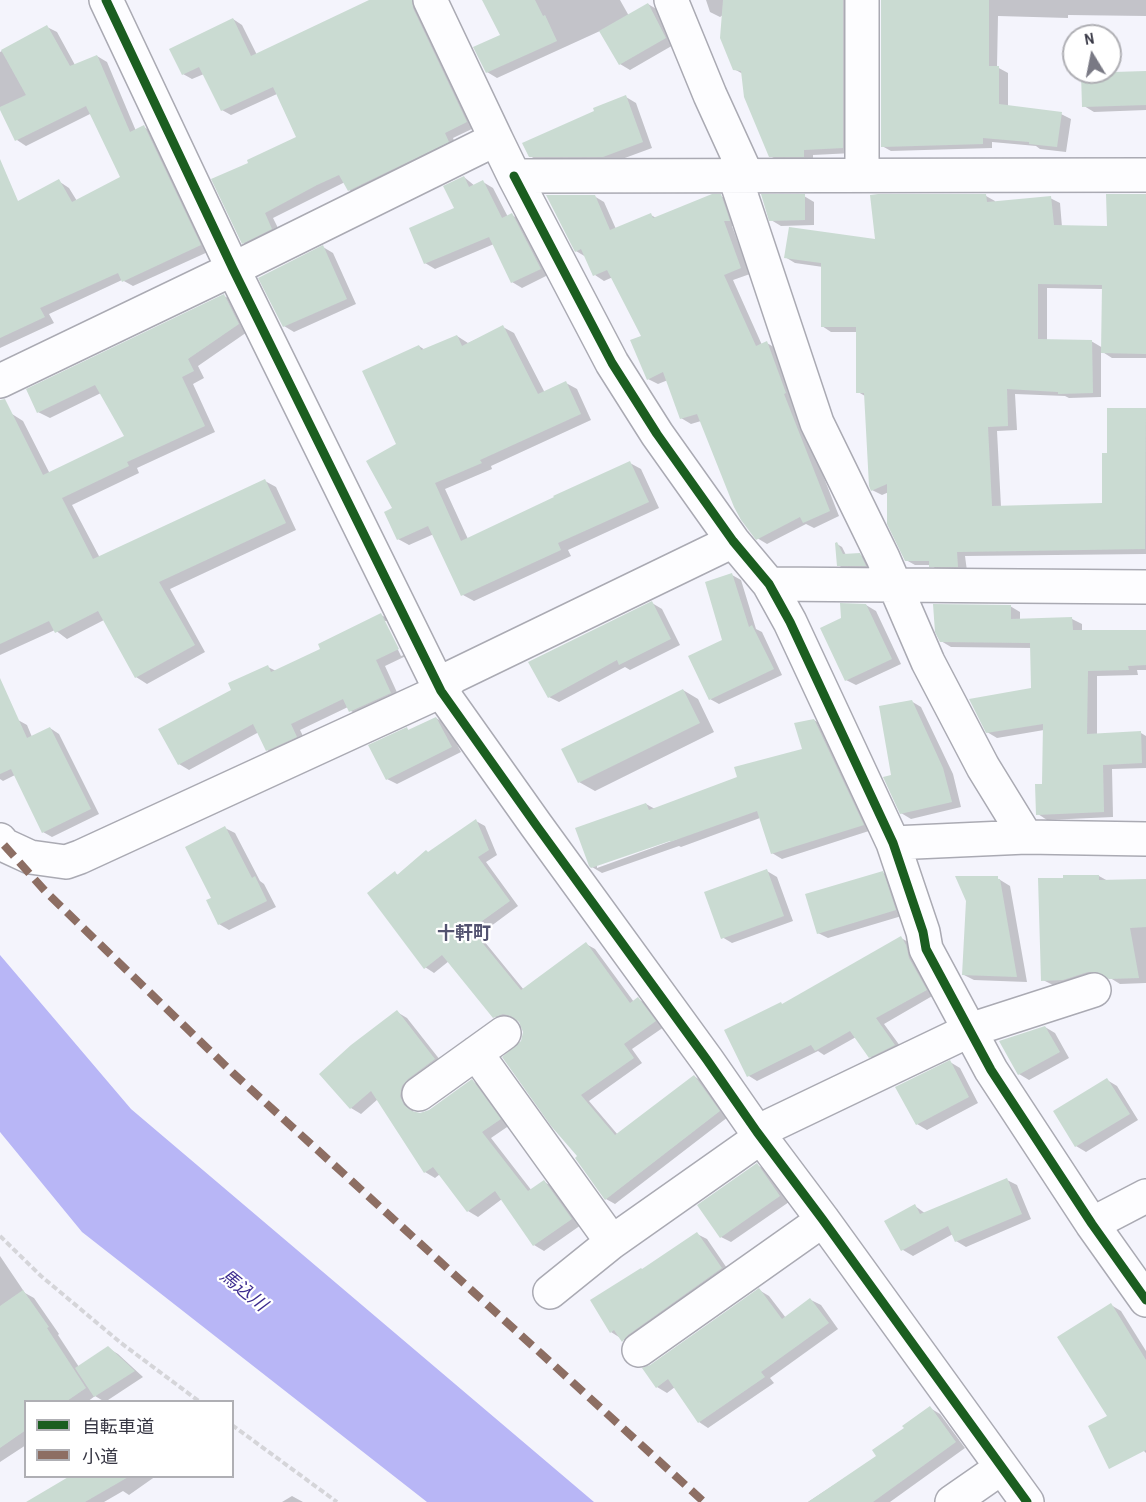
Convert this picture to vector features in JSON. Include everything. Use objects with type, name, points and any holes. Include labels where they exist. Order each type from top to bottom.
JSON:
[{"type":"street","points":[[106,0],[233,269],[441,691],[708,1060],[759,1135],[1027,1502]]},
{"type":"street","points":[[430,0],[514,176],[612,363],[657,434],[733,541],[768,584],[790,622],[893,843],[923,932],[926,949],[991,1070],[1092,1224],[1146,1300]]},
{"type":"street","points":[[671,0],[741,175],[818,423],[928,662],[983,767],[1026,837]]},
{"type":"street","points":[[862,0],[862,175]]},
{"type":"street","points":[[0,381],[496,139]]},
{"type":"street","points":[[514,176],[1146,175]]},
{"type":"street","points":[[0,840],[4,845],[30,857],[66,862],[80,857],[441,691],[452,676],[733,541]]},
{"type":"street","points":[[768,584],[1146,586]]},
{"type":"street","points":[[893,843],[1026,837],[1146,839]]},
{"type":"street","points":[[549,1292],[612,1242],[759,1135],[970,1029],[1094,990]]},
{"type":"street","points":[[418,1094],[504,1033]]},
{"type":"street","points":[[476,1053],[612,1242]]},
{"type":"street","points":[[1092,1224],[1146,1196]]},
{"type":"street","points":[[639,1350],[823,1220]]},
{"type":"street","points":[[952,1502],[1001,1468]]},
{"type":"path","points":[[0,1236],[41,1276],[121,1343],[199,1400]]},
{"type":"path","points":[[234,1426],[337,1502]]},
{"type":"water","name":"馬込川","points":[[0,955],[131,1109],[594,1502],[427,1502],[82,1232],[0,1132]]},
{"type":"building","points":[[369,0],[412,0],[413,8],[467,122],[445,133],[449,142],[348,191],[339,175],[265,213],[272,229],[242,244],[211,179],[248,163],[247,160],[296,137],[273,87],[221,111],[199,67],[182,75],[169,49],[233,18],[251,56]]},
{"type":"building","points":[[482,0],[535,0],[557,41],[486,73],[473,47],[500,35]]},
{"type":"building","points":[[723,0],[843,0],[843,148],[804,150],[804,157],[769,157],[744,97],[741,71],[733,70],[720,38]]},
{"type":"building","points":[[881,0],[989,0],[989,66],[999,66],[999,104],[1062,112],[1057,147],[983,138],[983,144],[881,147]]},
{"type":"building","points":[[648,3],[666,38],[619,65],[599,31]]},
{"type":"building","points":[[47,25],[70,66],[97,55],[130,132],[144,125],[201,245],[122,282],[118,273],[40,308],[45,317],[0,338],[0,159],[18,201],[59,179],[72,202],[120,177],[86,106],[15,141],[0,110],[0,107],[26,95],[1,50]]},
{"type":"building","points":[[1146,71],[1146,105],[1082,107],[1081,84],[1122,84],[1122,72]]},
{"type":"building","points":[[626,95],[643,142],[603,157],[529,157],[522,143],[594,111],[593,108]]},
{"type":"building","points":[[464,176],[469,187],[483,180],[502,218],[512,213],[541,269],[511,283],[489,237],[424,264],[409,228],[454,208],[443,186]]},
{"type":"building","points":[[712,194],[721,194],[730,221],[724,221],[741,268],[724,275],[756,346],[767,341],[786,393],[784,394],[830,511],[803,523],[800,517],[756,540],[734,507],[697,414],[680,419],[663,372],[647,380],[630,340],[641,336],[607,270],[593,276],[581,249],[575,252],[546,195],[595,195],[610,230],[651,213],[653,218]]},
{"type":"building","points":[[761,194],[805,194],[805,220],[769,221]]},
{"type":"building","points":[[986,194],[987,202],[1051,196],[1054,225],[1107,226],[1106,194],[1146,194],[1146,354],[1101,353],[1102,285],[1038,284],[1038,339],[1092,340],[1093,393],[1058,394],[1058,392],[1007,389],[1008,426],[988,427],[992,506],[1102,503],[1102,453],[1107,453],[1107,408],[1146,408],[1145,549],[957,552],[958,567],[929,567],[929,561],[905,561],[887,524],[887,484],[871,491],[869,486],[864,393],[856,393],[856,327],[821,327],[821,263],[784,258],[789,227],[875,239],[870,195]]},
{"type":"building","points":[[323,245],[347,299],[283,327],[258,278]]},
{"type":"building","points":[[224,294],[239,324],[188,359],[194,371],[182,377],[205,426],[127,462],[129,466],[62,498],[93,559],[265,479],[286,523],[159,582],[195,645],[135,678],[98,611],[55,633],[49,621],[0,644],[0,400],[5,399],[43,475],[124,436],[95,385],[37,413],[26,389]]},
{"type":"building","points":[[503,325],[538,394],[566,381],[581,414],[480,460],[482,463],[435,483],[461,541],[630,461],[649,502],[558,543],[561,550],[461,596],[428,526],[397,540],[384,512],[392,508],[366,461],[396,444],[362,371],[419,345],[421,350],[457,335],[462,346]]},
{"type":"building","points":[[837,542],[843,554],[860,553],[866,566],[837,566],[835,543]]},
{"type":"building","points":[[732,573],[749,627],[752,625],[774,669],[709,700],[688,656],[722,640],[705,582]]},
{"type":"building","points":[[652,601],[671,639],[619,665],[617,660],[548,698],[528,662]]},
{"type":"building","points":[[840,603],[866,604],[892,659],[845,681],[820,628],[841,618]]},
{"type":"building","points":[[933,604],[1011,605],[1011,619],[1072,617],[1073,630],[1146,630],[1146,665],[1128,666],[1129,670],[1088,671],[1087,734],[1141,731],[1142,763],[1103,765],[1104,812],[1036,815],[1035,784],[1042,784],[1043,724],[986,733],[969,699],[1031,688],[1030,643],[940,642],[935,632]]},
{"type":"building","points":[[381,613],[399,649],[376,660],[391,693],[349,712],[343,699],[291,724],[297,737],[266,751],[253,724],[178,765],[158,729],[231,690],[228,683],[268,665],[271,672],[320,649],[318,644]]},
{"type":"building","points":[[0,678],[27,738],[50,727],[91,809],[42,833],[11,769],[0,774]]},
{"type":"building","points":[[683,689],[700,723],[578,783],[561,749]]},
{"type":"building","points":[[912,700],[943,768],[952,802],[900,814],[883,777],[891,775],[879,706]]},
{"type":"building","points":[[436,717],[452,747],[386,780],[368,745]]},
{"type":"building","points":[[814,719],[864,825],[771,854],[757,811],[591,868],[589,866],[575,828],[646,803],[649,810],[737,777],[734,767],[802,749],[794,723]]},
{"type":"building","points":[[476,819],[489,850],[478,857],[510,901],[471,929],[521,990],[586,942],[630,1003],[638,997],[656,1021],[624,1044],[634,1058],[581,1095],[615,1135],[694,1075],[720,1111],[605,1200],[575,1158],[577,1156],[551,1126],[502,1057],[521,1041],[523,1032],[519,1022],[503,1014],[493,1018],[442,955],[424,969],[367,893],[395,871],[397,875],[426,850],[428,852]]},
{"type":"building","points":[[225,826],[252,878],[255,876],[267,901],[218,925],[206,900],[211,898],[185,847]]},
{"type":"building","points":[[767,869],[784,916],[721,939],[704,892]]},
{"type":"building","points":[[883,871],[896,910],[817,934],[805,894]]},
{"type":"building","points":[[1063,875],[1099,875],[1099,880],[1146,879],[1146,927],[1130,928],[1139,978],[1109,979],[1097,972],[1088,972],[1063,980],[1041,981],[1038,878],[1063,878]]},
{"type":"building","points":[[955,876],[998,876],[1000,879],[1017,977],[962,975],[966,901]]},
{"type":"building","points":[[901,936],[909,958],[927,990],[876,1018],[895,1045],[869,1058],[850,1031],[815,1051],[811,1045],[747,1077],[724,1030],[781,1002],[782,1004]]},
{"type":"building","points":[[397,1010],[435,1059],[402,1086],[400,1096],[404,1105],[420,1113],[429,1110],[472,1079],[501,1119],[482,1132],[528,1191],[544,1180],[572,1219],[533,1246],[495,1191],[467,1212],[433,1167],[424,1173],[371,1091],[350,1109],[319,1074],[351,1045]]},
{"type":"building","points":[[1045,1026],[1060,1052],[1018,1075],[999,1041]]},
{"type":"building","points":[[950,1060],[969,1097],[916,1125],[895,1087]]},
{"type":"building","points":[[1107,1078],[1130,1114],[1075,1147],[1053,1111]]},
{"type":"building","points":[[757,1163],[780,1196],[720,1238],[697,1205]]},
{"type":"building","points":[[1007,1178],[1022,1214],[955,1242],[948,1226],[901,1251],[884,1221],[915,1204],[920,1214]]},
{"type":"building","points":[[697,1232],[722,1268],[628,1335],[622,1342],[614,1330],[610,1333],[590,1300]]},
{"type":"building","points":[[759,1288],[782,1319],[810,1298],[829,1323],[761,1372],[765,1377],[698,1423],[668,1379],[656,1388],[642,1368],[650,1365]]},
{"type":"building","points":[[23,1290],[49,1327],[47,1328],[86,1388],[68,1400],[24,1400],[24,1431],[0,1448],[0,1306]]},
{"type":"building","points":[[1111,1303],[1146,1360],[1146,1450],[1109,1469],[1088,1426],[1107,1416],[1057,1337]]},
{"type":"building","points":[[108,1346],[135,1371],[94,1397],[75,1368]]},
{"type":"building","points":[[930,1406],[956,1442],[873,1502],[808,1502],[876,1456],[872,1450],[904,1428],[902,1426]]},
{"type":"building","points":[[67,1478],[127,1478],[85,1502],[26,1502]]},
{"type":"marked path","points":[[4,845],[46,892],[233,1073],[704,1502]]},
{"type":"cycle path","points":[[106,0],[233,269],[441,691],[757,1132],[1027,1502]]},
{"type":"cycle path","points":[[514,176],[612,363],[657,434],[733,541],[769,584],[790,622],[893,843],[923,932],[926,949],[991,1070],[1092,1224],[1146,1300]]},
{"type":"district","name":"十軒町","points":[[464,934]]}]
